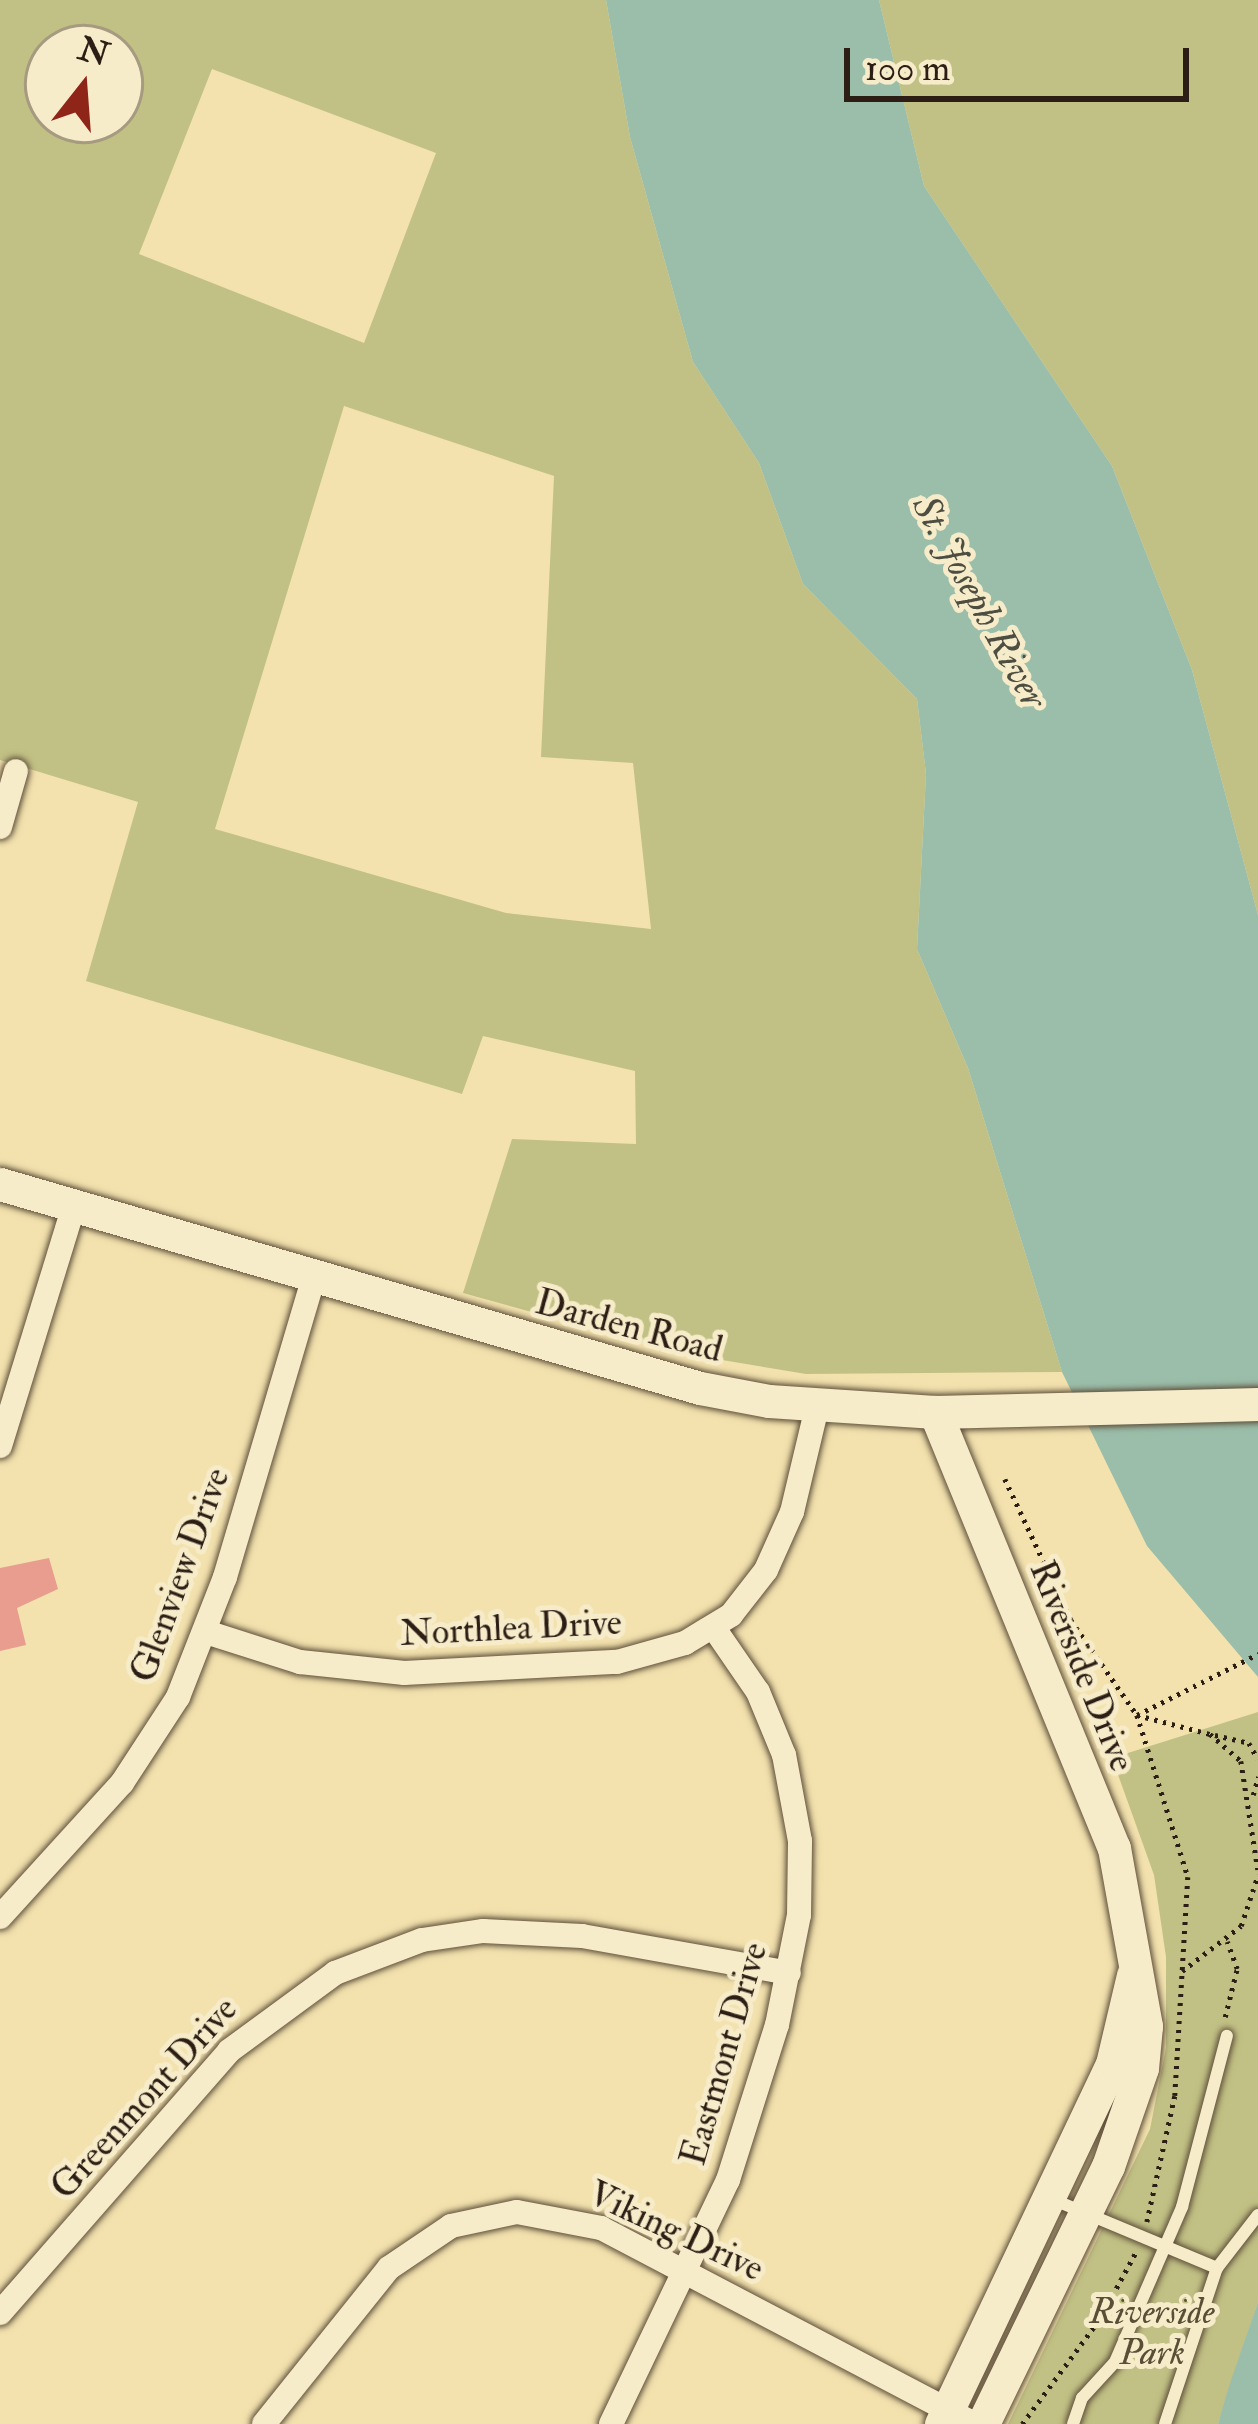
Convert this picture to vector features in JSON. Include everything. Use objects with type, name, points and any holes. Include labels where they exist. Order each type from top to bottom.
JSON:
[{"type":"street","points":[[0,827],[16,771]]},
{"type":"street","name":"Darden Road","points":[[0,1184],[700,1388],[817,1407],[935,1412],[1258,1405]]},
{"type":"street","points":[[0,1446],[74,1205]]},
{"type":"street","name":"Glenview Drive","points":[[0,1917],[122,1783],[178,1697],[206,1632],[314,1276]]},
{"type":"street","name":"Northlea Drive","points":[[206,1632],[300,1662],[404,1673],[616,1662],[714,1628],[754,1589],[781,1541],[817,1407]]},
{"type":"street","name":"Riverside Drive","points":[[935,1412],[1114,1848],[1137,1955],[1146,2026],[1142,2068],[1087,2215],[961,2420]]},
{"type":"street","name":"Eastmont Drive","points":[[611,2424],[688,2272],[747,2127],[789,1972],[801,1884],[792,1784],[758,1691],[714,1628]]},
{"type":"street","name":"Greenmont Drive","points":[[0,2313],[229,2051],[302,1991],[370,1958],[450,1934],[550,1931],[789,1972]]},
{"type":"street","name":"Riverside Drive","points":[[961,2420],[1050,2198],[1112,2064],[1137,1955]]},
{"type":"street","name":"Viking Drive","points":[[264,2424],[364,2292],[451,2226],[548,2214],[601,2228],[961,2420]]},
{"type":"lane","points":[[1072,2424],[1082,2398],[1115,2362],[1164,2246],[1227,2036]]},
{"type":"lane","points":[[1050,2198],[1216,2268]]},
{"type":"lane","points":[[1166,2424],[1216,2268],[1258,2215]]},
{"type":"path","points":[[1258,1654],[1137,1715],[1249,1743],[1258,1759]]},
{"type":"path","points":[[1182,1971],[1227,1942],[1250,1908],[1258,1873],[1252,1801],[1241,1761],[1210,1734]]},
{"type":"path","points":[[1252,1801],[1258,1777]]},
{"type":"path","points":[[1227,1942],[1237,1970],[1227,2036]]},
{"type":"green space","points":[[0,0],[606,0],[630,137],[693,362],[759,463],[803,584],[917,699],[926,774],[917,949],[968,1068],[1062,1372],[806,1374],[680,1353],[463,1293],[512,1139],[636,1144],[635,1071],[483,1036],[462,1094],[86,981],[138,802],[0,760]],"holes":[[[212,69],[436,153],[364,343],[139,254]],[[344,406],[554,476],[541,757],[633,763],[651,929],[506,913],[215,829]]]},
{"type":"green space","points":[[879,0],[1258,0],[1258,915],[1192,670],[1112,466],[924,186]]},
{"type":"green space","name":"Riverside Park","points":[[1258,1712],[1258,2302],[1218,2424],[1008,2424],[1150,2129],[1166,2048],[1166,1957],[1154,1875],[1112,1758]]},
{"type":"water","name":"St. Joseph River","points":[[606,0],[879,0],[924,186],[1112,466],[1192,670],[1258,915],[1258,1677],[1147,1546],[1062,1372],[968,1068],[917,949],[926,774],[917,699],[803,584],[759,463],[693,362],[630,137]]},
{"type":"water","points":[[1258,2302],[1258,2424],[1218,2424],[1229,2386]]},
{"type":"building","points":[[49,1558],[58,1589],[17,1608],[26,1645],[0,1651],[0,1568]]}]
